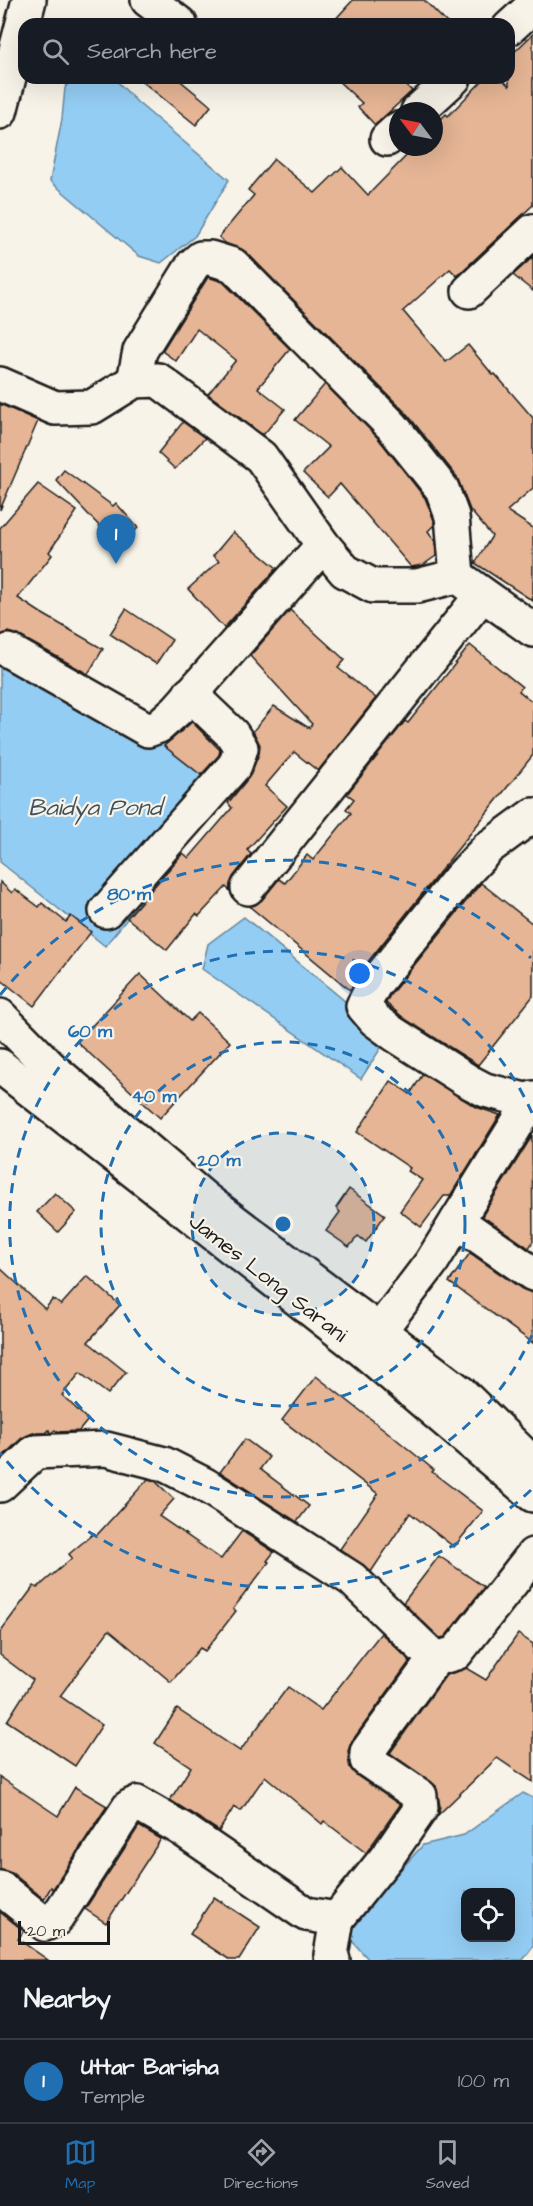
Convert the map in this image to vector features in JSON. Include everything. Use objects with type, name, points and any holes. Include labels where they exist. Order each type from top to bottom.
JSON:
[{"type":"street","points":[[24,18],[28,0]]},
{"type":"street","points":[[148,0],[172,18]]},
{"type":"street","points":[[515,22],[533,6]]},
{"type":"street","points":[[0,112],[18,40]]},
{"type":"street","points":[[428,102],[447,84]]},
{"type":"street","points":[[469,291],[533,231]]},
{"type":"street","points":[[134,381],[140,351],[193,265],[201,258],[210,258],[233,265],[392,426],[442,489],[452,516],[470,585]]},
{"type":"street","points":[[0,384],[55,408],[92,407],[134,381],[158,380],[261,458],[323,545],[345,571],[373,586],[470,585],[533,630]]},
{"type":"street","points":[[9,651],[148,730],[159,726],[190,694],[323,545]]},
{"type":"street","points":[[248,888],[470,585]]},
{"type":"street","points":[[106,911],[235,765],[241,748],[232,734],[190,694]]},
{"type":"street","points":[[533,815],[488,848],[459,879],[374,985],[363,1006],[375,1020],[394,1035],[466,1080],[485,1090],[532,1101],[430,1263],[371,1341],[461,1393],[533,1464]]},
{"type":"street","points":[[0,1016],[50,1067],[206,1200],[284,1273]]},
{"type":"street","name":"James Long Sarani","points":[[0,1066],[284,1273],[371,1341],[533,1495]]},
{"type":"street","points":[[457,1221],[533,1274]]},
{"type":"street","points":[[0,1485],[35,1452],[106,1449],[164,1464],[205,1485],[352,1579],[435,1659]]},
{"type":"street","points":[[333,1960],[331,1955],[337,1919],[390,1853],[421,1808],[420,1796],[367,1760],[367,1752],[435,1659],[456,1653],[533,1555]]},
{"type":"street","points":[[0,1888],[45,1924],[56,1919],[129,1807],[137,1803],[182,1829],[306,1914],[337,1919]]},
{"type":"water","points":[[67,84],[120,84],[137,102],[229,180],[195,236],[161,263],[139,256],[50,181],[62,119]]},
{"type":"water","name":"Baidya Pond","points":[[0,655],[179,744],[230,793],[105,946],[0,862]]},
{"type":"water","points":[[244,917],[388,1037],[361,1079],[202,969],[208,944]]},
{"type":"water","points":[[523,1793],[533,1798],[533,1947],[523,1960],[369,1960],[344,1932],[423,1845],[464,1835]]},
{"type":"building","points":[[353,0],[424,0],[442,18],[336,18]]},
{"type":"building","points":[[533,34],[533,205],[457,276],[450,269],[403,311],[446,362],[468,345],[533,418],[533,488],[507,511],[533,528],[533,601],[475,563],[492,536],[470,510],[457,477],[407,414],[246,252],[225,243],[219,237],[254,195],[248,190],[274,159],[315,193],[342,167],[368,195],[406,156],[443,156],[443,117],[446,114],[448,116],[479,84],[507,84],[509,86],[509,84],[515,84],[515,51]]},
{"type":"building","points":[[145,84],[184,84],[211,106],[196,125]]},
{"type":"building","points":[[341,84],[405,84],[412,91],[400,102],[389,102],[389,112],[375,125],[358,107],[362,103]]},
{"type":"building","points":[[533,257],[533,291],[513,275]]},
{"type":"building","points":[[208,277],[223,282],[290,349],[258,388],[285,409],[263,435],[208,394],[236,360],[197,329],[176,361],[162,351]]},
{"type":"building","points":[[325,384],[378,438],[425,498],[434,520],[434,525],[428,531],[435,541],[436,556],[423,565],[411,567],[340,484],[328,497],[303,473],[329,447],[295,420]]},
{"type":"building","points":[[0,404],[38,421],[0,510]]},
{"type":"building","points":[[183,422],[205,438],[175,469],[158,453]]},
{"type":"building","points":[[64,470],[113,506],[116,503],[138,528],[118,546],[56,480]]},
{"type":"building","points":[[38,484],[77,511],[49,552],[52,555],[18,598],[103,649],[88,674],[18,635],[9,632],[0,635],[0,528]]},
{"type":"building","points":[[233,532],[277,568],[224,628],[188,589],[219,561],[213,556]]},
{"type":"building","points":[[126,609],[172,640],[156,664],[110,634]]},
{"type":"building","points":[[290,610],[345,660],[338,668],[376,698],[318,771],[294,752],[265,786],[287,806],[247,850],[251,854],[233,877],[230,891],[226,887],[199,916],[196,914],[167,950],[127,918],[183,853],[189,858],[232,808],[228,803],[249,777],[259,754],[260,745],[253,731],[274,706],[309,728],[312,724],[250,656]]},
{"type":"building","points":[[470,645],[522,687],[519,691],[533,702],[533,755],[359,973],[350,990],[249,906],[262,900],[279,879],[285,883],[307,855],[313,860],[351,813],[346,809],[354,799],[347,794],[405,721],[408,723]]},
{"type":"building","points":[[192,722],[220,750],[219,755],[201,775],[164,746]]},
{"type":"building","points":[[0,882],[12,893],[15,889],[39,907],[42,903],[66,922],[71,916],[91,932],[34,1006],[0,979]]},
{"type":"building","points":[[481,883],[533,924],[533,996],[478,1065],[405,1019],[386,1003],[390,995]]},
{"type":"building","points":[[140,974],[190,1021],[198,1013],[230,1042],[160,1118],[77,1042]]},
{"type":"building","points":[[423,1074],[476,1107],[500,1115],[450,1196],[444,1196],[421,1227],[400,1211],[422,1180],[408,1171],[410,1168],[357,1132],[391,1081],[410,1094]]},
{"type":"building","points":[[532,1136],[533,1241],[529,1248],[482,1216]]},
{"type":"building","points":[[349,1189],[385,1215],[366,1242],[358,1236],[349,1247],[326,1231],[340,1212],[336,1208]]},
{"type":"building","points":[[55,1193],[76,1212],[58,1232],[37,1212]]},
{"type":"building","points":[[470,1253],[522,1289],[533,1293],[533,1343],[449,1282]]},
{"type":"building","points":[[0,1268],[45,1309],[53,1299],[61,1305],[87,1276],[120,1305],[88,1342],[126,1372],[108,1394],[80,1373],[62,1395],[88,1420],[79,1431],[57,1432],[55,1430],[51,1433],[49,1430],[46,1433],[33,1433],[22,1438],[0,1459]]},
{"type":"building","points":[[316,1376],[483,1511],[454,1547],[410,1513],[371,1572],[340,1549],[378,1494],[282,1420]]},
{"type":"building","points":[[245,1439],[269,1457],[260,1469],[309,1506],[297,1522],[220,1472]]},
{"type":"building","points":[[148,1479],[155,1481],[174,1499],[159,1516],[221,1559],[242,1531],[274,1552],[233,1609],[236,1611],[205,1651],[200,1648],[171,1682],[109,1630],[60,1696],[102,1725],[75,1766],[7,1721],[33,1680],[0,1655],[0,1632],[34,1586],[37,1588],[72,1558],[69,1554],[94,1533],[96,1536]]},
{"type":"building","points":[[439,1556],[484,1587],[445,1637],[440,1638],[403,1603]]},
{"type":"building","points":[[381,1633],[410,1661],[352,1741],[348,1751],[350,1768],[356,1775],[400,1805],[366,1853],[324,1821],[322,1824],[265,1776],[241,1811],[234,1807],[219,1831],[170,1800],[191,1767],[155,1743],[177,1709],[240,1751],[288,1687],[321,1710]]},
{"type":"building","points":[[518,1634],[533,1644],[533,1782],[497,1758],[438,1815],[440,1806],[436,1786],[390,1753],[446,1675],[466,1668],[486,1680]]},
{"type":"building","points":[[0,1777],[58,1816],[75,1787],[107,1806],[53,1889],[51,1887],[44,1899],[12,1873],[0,1870]]},
{"type":"building","points":[[139,1826],[161,1839],[106,1923],[85,1909]]},
{"type":"building","points":[[214,1897],[260,1927],[239,1960],[230,1960],[190,1934]]},
{"type":"building","points":[[0,1912],[24,1931],[18,1939],[48,1960],[0,1960]]},
{"type":"place","name":"Uttar Barisha","points":[[116,564]]}]
